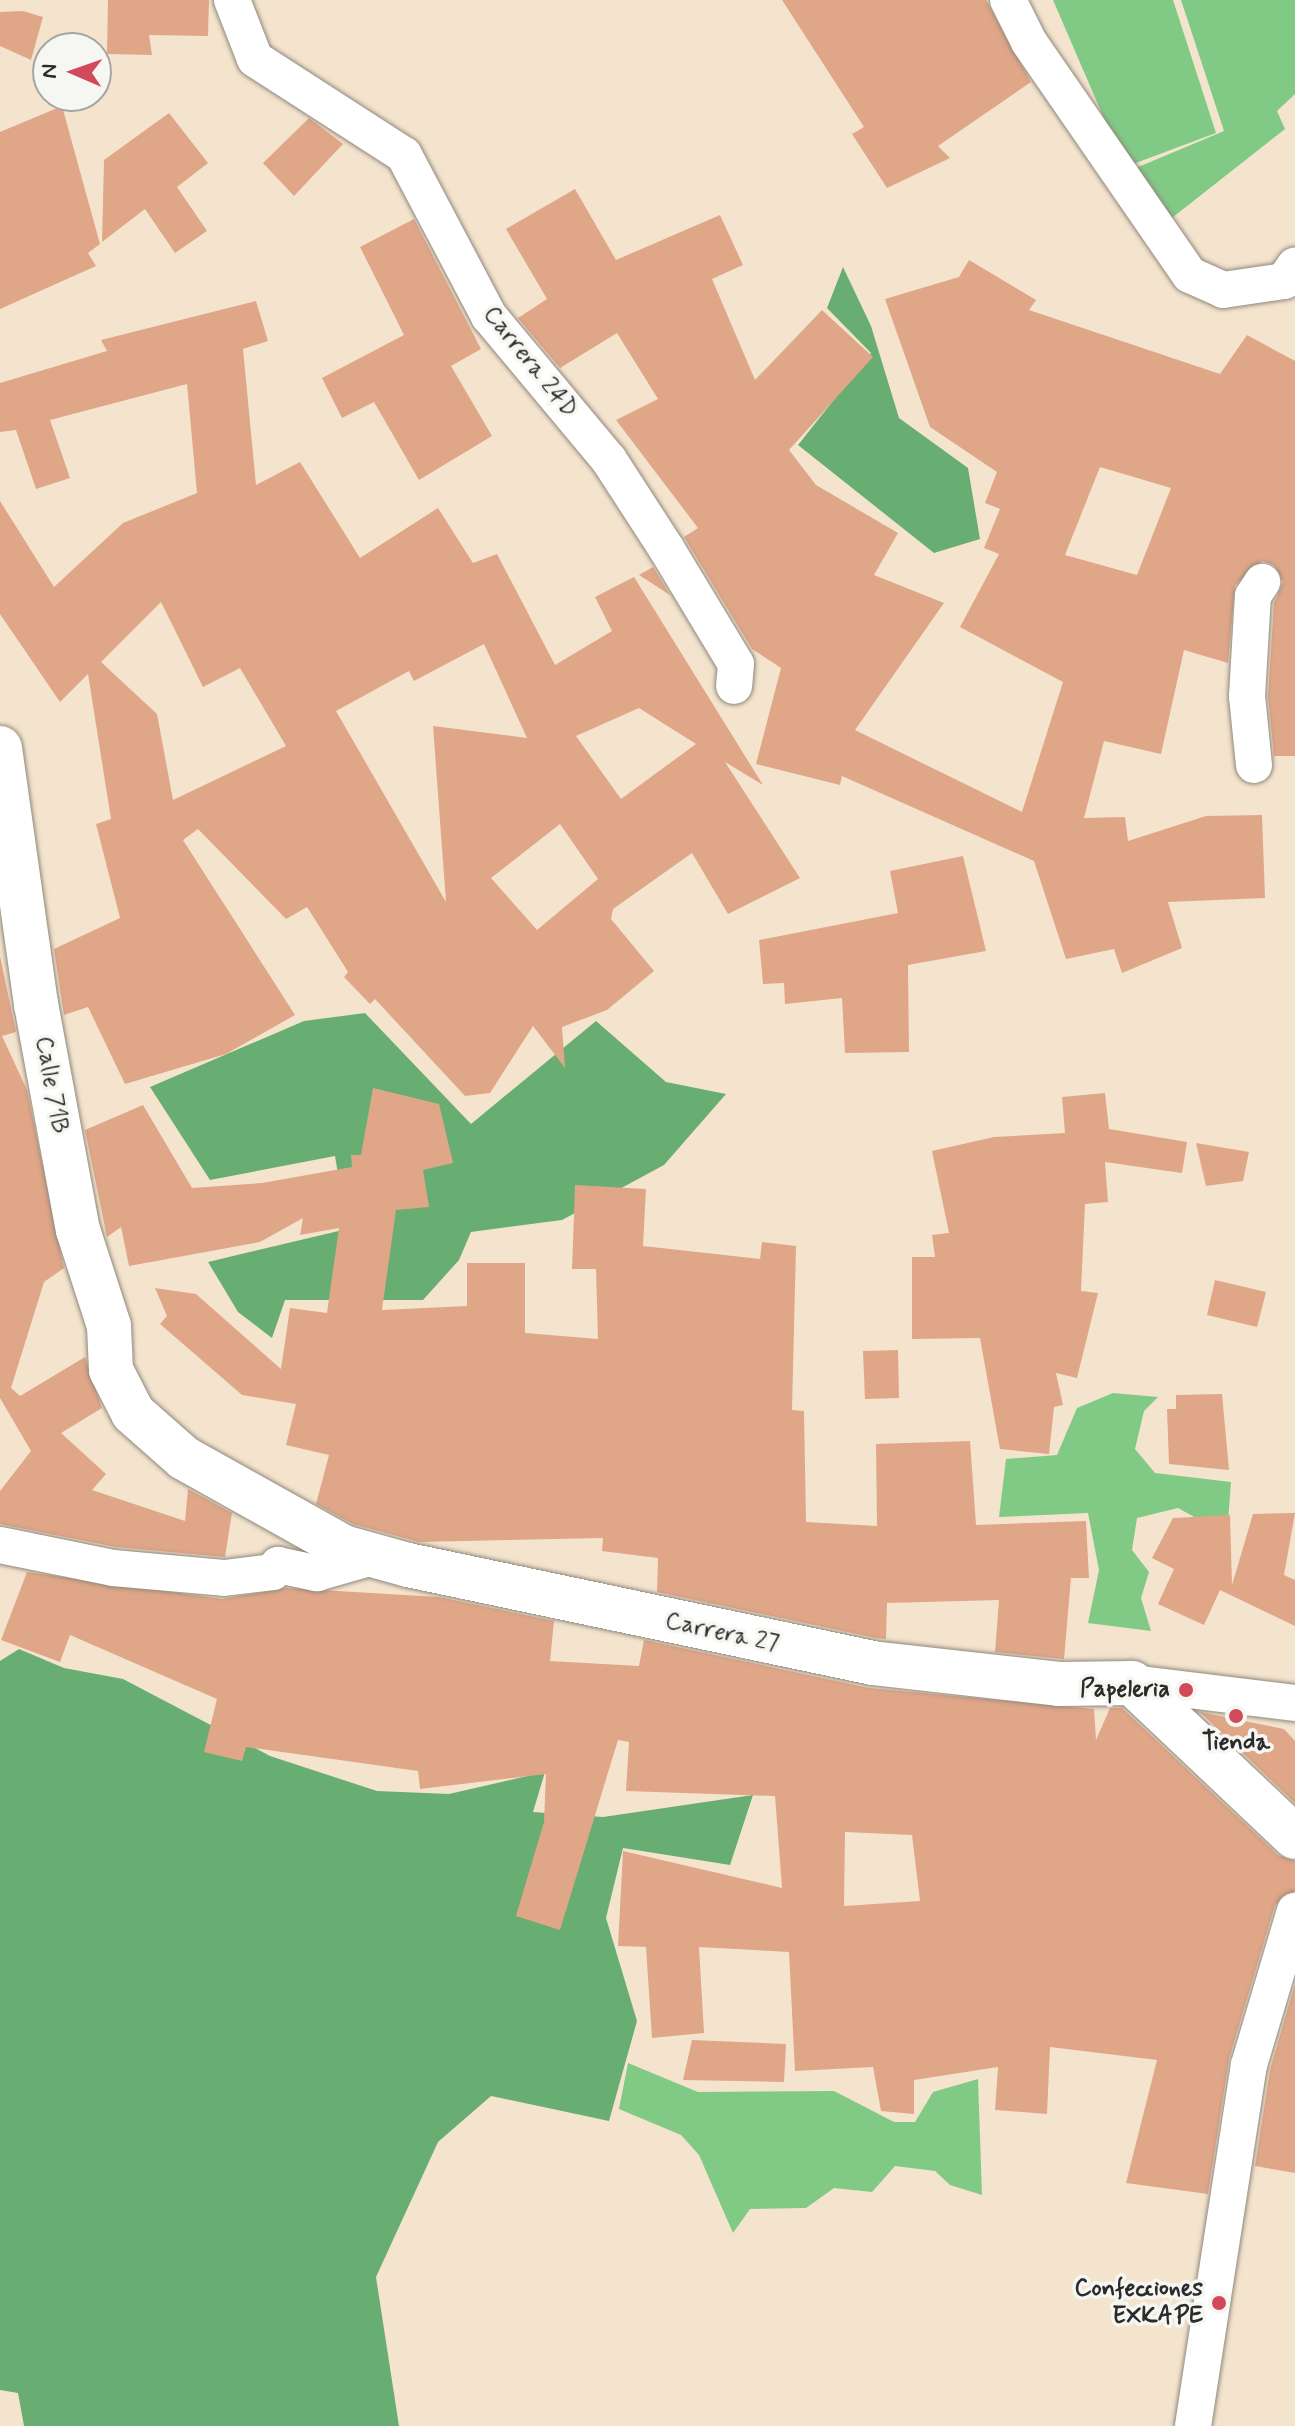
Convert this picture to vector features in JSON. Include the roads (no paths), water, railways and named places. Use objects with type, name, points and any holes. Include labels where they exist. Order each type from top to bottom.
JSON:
[{"type":"street","name":"Carrera 24D","points":[[232,0],[255,59],[404,155],[489,316],[609,460],[666,548],[736,664],[734,686]]},
{"type":"street","points":[[1008,0],[1029,42],[1190,275],[1223,290],[1284,281],[1295,265]]},
{"type":"street","points":[[1254,765],[1247,696],[1253,596],[1262,582]]},
{"type":"street","name":"Calle 71B","points":[[0,748],[20,913],[68,1178],[109,1326],[111,1370],[133,1413]]},
{"type":"street","name":"Carrera 27","points":[[133,1413],[184,1458],[343,1547],[376,1556],[872,1663],[1059,1684],[1132,1683]]},
{"type":"street","points":[[0,1545],[113,1568],[224,1578],[273,1572],[278,1565],[317,1573],[376,1556]]},
{"type":"street","points":[[1132,1683],[1295,1703]]},
{"type":"street","points":[[1132,1683],[1295,1837]]},
{"type":"street","points":[[1193,2426],[1249,2065],[1295,1911]]},
{"type":"place","name":"Papeleria","points":[[1186,1690]]},
{"type":"place","name":"Tienda","points":[[1236,1716]]},
{"type":"place","name":"Confecciones EXKAPE","points":[[1219,2303]]}]
